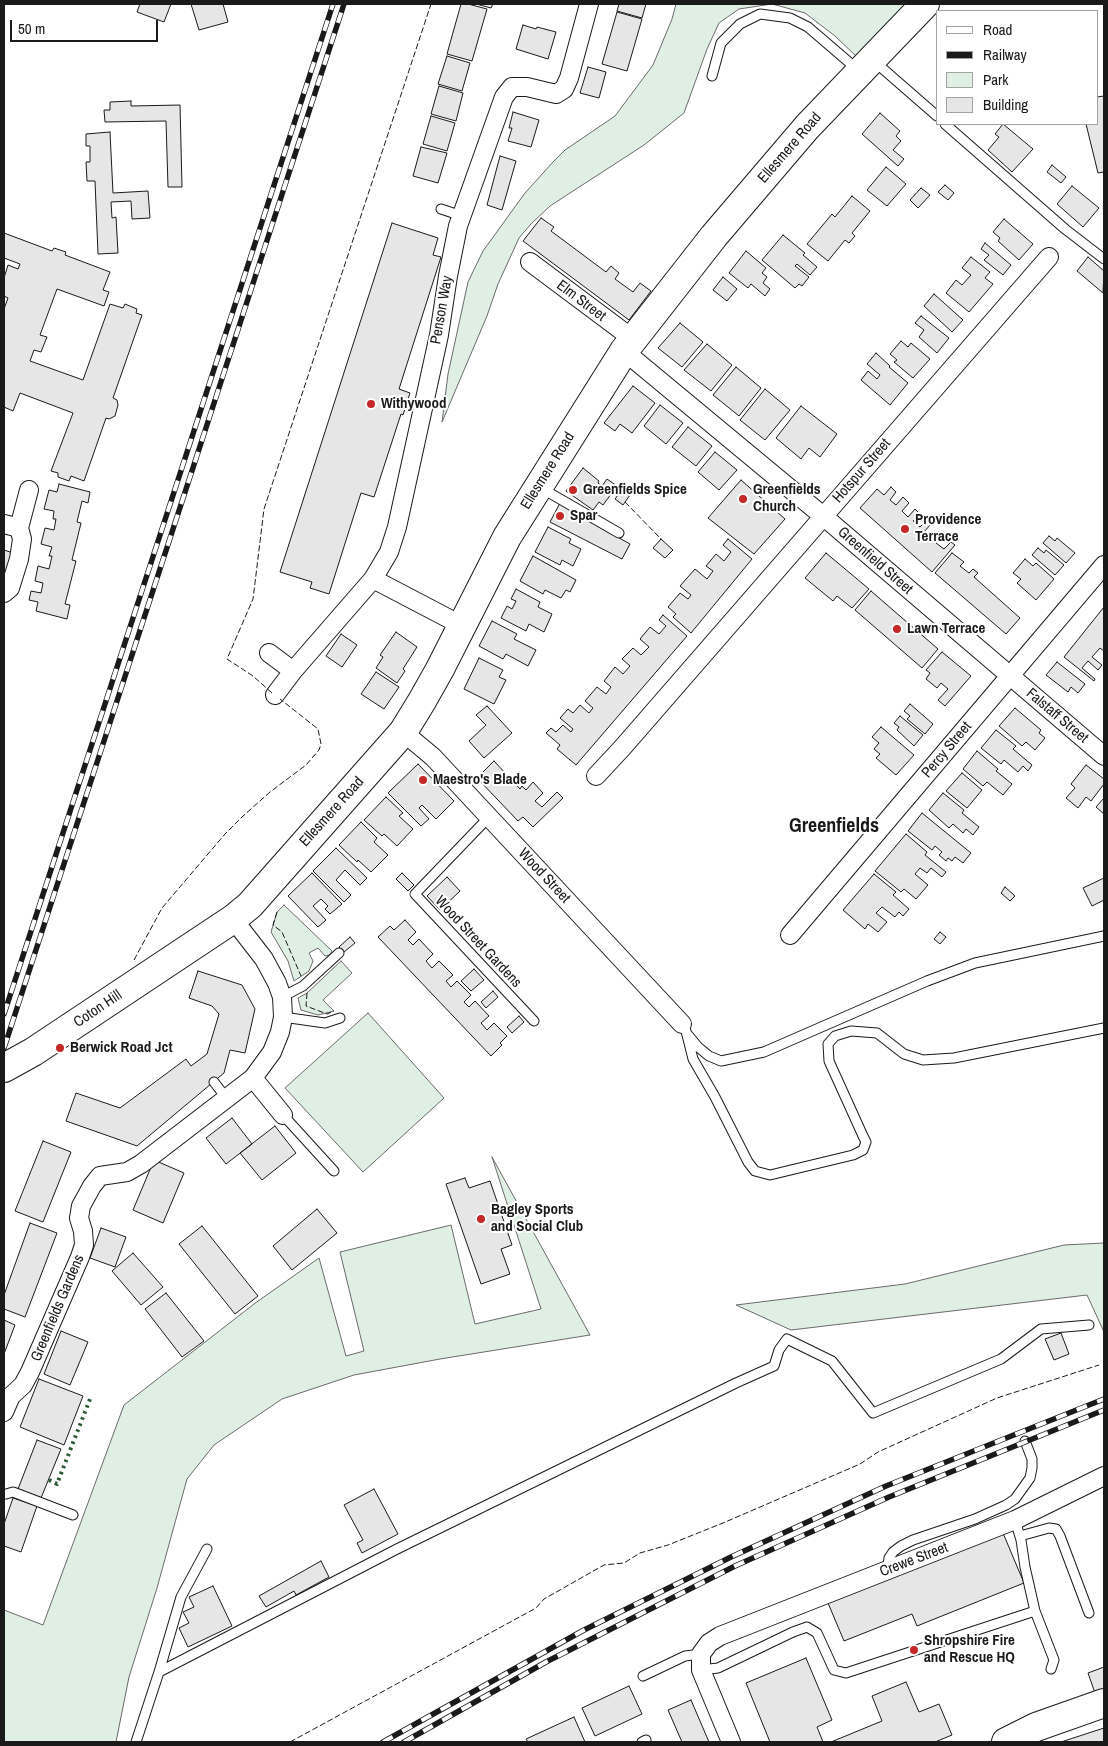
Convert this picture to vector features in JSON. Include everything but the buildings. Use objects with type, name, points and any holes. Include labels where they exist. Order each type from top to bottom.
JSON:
[{"type":"main road","name":"Ellesmere Road","points":[[190,946],[250,905],[403,732],[440,669],[507,537],[628,345],[714,236],[807,127],[925,4]]},
{"type":"main road","name":"Coton Hill","points":[[4,1068],[33,1052],[190,946]]},
{"type":"main road","points":[[1006,1742],[1036,1727],[1104,1703]]},
{"type":"street","name":"Penson Way","points":[[275,695],[293,671],[373,579],[389,552],[439,335],[454,244],[504,97],[512,87],[527,87],[556,94],[564,89],[569,78],[589,4]]},
{"type":"street","name":"Hotspur Street","points":[[596,776],[1049,257]]},
{"type":"street","name":"Elm Street","points":[[530,262],[628,345]]},
{"type":"street","name":"Greenfield Street","points":[[628,345],[823,516],[1010,676]]},
{"type":"street","points":[[4,593],[10,588],[19,559],[22,539],[12,526],[29,490]]},
{"type":"street","name":"Percy Street","points":[[790,935],[1104,565]]},
{"type":"street","points":[[373,579],[461,625]]},
{"type":"street","points":[[269,653],[293,671]]},
{"type":"street","name":"Falstaff Street","points":[[1010,676],[1104,756]]},
{"type":"street","name":"Wood Street","points":[[403,732],[433,757],[684,1027]]},
{"type":"street","name":"Greenfields Gardens","points":[[4,1412],[11,1396],[23,1385],[30,1372],[80,1257],[84,1245],[83,1231],[79,1218],[81,1206],[92,1186],[100,1176],[127,1172],[141,1164],[253,1078],[272,1052],[280,1032],[283,1017],[282,997],[277,982],[264,959],[232,919]]},
{"type":"street","points":[[253,1078],[283,1115]]},
{"type":"street","name":"Crewe Street","points":[[701,1662],[709,1643],[720,1636],[889,1569],[1018,1528],[1104,1476]]},
{"type":"street","points":[[701,1662],[731,1742]]},
{"type":"lane","points":[[712,76],[721,44],[740,24],[760,14],[790,18],[808,27],[936,115]]},
{"type":"lane","points":[[946,125],[1064,229],[1104,259]]},
{"type":"lane","points":[[441,209],[462,216]]},
{"type":"lane","points":[[538,487],[619,533]]},
{"type":"lane","name":"Wood Street Gardens","points":[[489,817],[415,894],[534,1021]]},
{"type":"lane","points":[[684,1027],[698,1047],[709,1056],[721,1060],[741,1057],[764,1052],[927,981],[975,963],[1104,936]]},
{"type":"lane","points":[[282,997],[304,986],[339,953]]},
{"type":"lane","points":[[283,1017],[325,1023],[340,1018]]},
{"type":"lane","points":[[684,1027],[694,1059],[748,1162],[755,1171],[770,1175],[853,1155],[863,1150],[866,1142],[829,1061],[828,1044],[835,1036],[850,1031],[877,1033],[904,1054],[923,1060],[954,1058],[1104,1028]]},
{"type":"lane","points":[[214,1082],[227,1098]]},
{"type":"lane","points":[[283,1115],[334,1171]]},
{"type":"lane","points":[[159,1672],[397,1549],[774,1366],[779,1350],[787,1339],[832,1361],[873,1412],[1001,1359],[1041,1329],[1089,1325]]},
{"type":"lane","points":[[889,1569],[889,1558],[901,1546],[913,1540],[975,1519],[1006,1506],[1016,1499],[1030,1478],[1032,1468],[1032,1459],[1025,1441]]},
{"type":"lane","points":[[6,1494],[13,1492],[73,1515]]},
{"type":"lane","points":[[1052,1669],[1054,1660],[1035,1612],[1018,1528],[1056,1529],[1089,1613]]},
{"type":"lane","points":[[136,1742],[181,1597],[207,1549]]},
{"type":"lane","points":[[643,1676],[685,1656],[718,1668],[807,1627],[817,1633],[834,1670],[846,1673],[1035,1612]]},
{"type":"green space","points":[[676,4],[772,4],[739,9],[719,23],[707,49],[684,113],[644,145],[550,206],[519,238],[498,284],[487,316],[442,422],[448,374],[468,282],[483,251],[525,193],[553,162],[565,150],[615,116],[653,65],[672,19]]},
{"type":"green space","points":[[772,4],[905,4],[858,58],[835,36],[805,13]]},
{"type":"green space","points":[[284,905],[332,951],[330,955],[325,956],[318,948],[309,953],[313,961],[309,971],[294,981],[288,961],[271,932],[277,912]]},
{"type":"green space","points":[[341,961],[352,973],[323,1000],[334,1011],[318,1015],[301,1010],[298,998],[307,993]]},
{"type":"green space","points":[[368,1013],[444,1098],[363,1172],[285,1088]]},
{"type":"green space","points":[[492,1157],[590,1335],[354,1375],[282,1399],[214,1445],[187,1479],[157,1588],[129,1677],[116,1742],[4,1742],[4,1610],[43,1625],[124,1405],[254,1304],[319,1258],[346,1356],[364,1351],[340,1252],[451,1225],[475,1324],[541,1309]]},
{"type":"green space","points":[[1104,1243],[1104,1332],[1087,1295],[791,1330],[736,1305],[905,1284],[1064,1245]]},
{"type":"railway","points":[[4,1014],[333,4]]},
{"type":"railway","points":[[4,1048],[344,4]]},
{"type":"railway","points":[[383,1742],[584,1630],[731,1557],[886,1486],[1104,1399]]},
{"type":"railway","points":[[404,1742],[546,1662],[735,1566],[889,1497],[1104,1410]]},
{"type":"hedge","points":[[49,1480],[57,1484],[90,1399]]},
{"type":"fence","points":[[272,693],[253,676],[227,659],[253,599],[264,509],[431,4]]},
{"type":"fence","points":[[625,502],[661,539]]},
{"type":"fence","points":[[134,960],[162,908],[225,834],[270,792],[306,765],[319,750],[321,744],[318,729],[280,699]]},
{"type":"fence","points":[[277,912],[273,925],[282,932],[301,976]]},
{"type":"fence","points":[[307,993],[306,1006],[327,1014],[334,1011]]},
{"type":"fence","points":[[290,1742],[536,1608],[544,1599],[604,1565],[624,1563],[640,1553],[668,1545],[723,1523],[860,1464],[878,1452],[997,1398],[1099,1365]]},
{"type":"place","name":"Withywood","points":[[371,404]]},
{"type":"place","name":"Greenfields Spice","points":[[573,490]]},
{"type":"place","name":"Greenfields Church","points":[[743,499]]},
{"type":"place","name":"Spar","points":[[560,516]]},
{"type":"place","name":"Providence Terrace","points":[[905,529]]},
{"type":"place","name":"Lawn Terrace","points":[[897,629]]},
{"type":"place","name":"Maestro's Blade","points":[[423,780]]},
{"type":"place","name":"Berwick Road Jct","points":[[60,1048]]},
{"type":"place","name":"Bagley Sports and Social Club","points":[[481,1219]]},
{"type":"place","name":"Shropshire Fire and Rescue HQ","points":[[914,1650]]},
{"type":"district","name":"Greenfields","points":[[834,827]]}]
